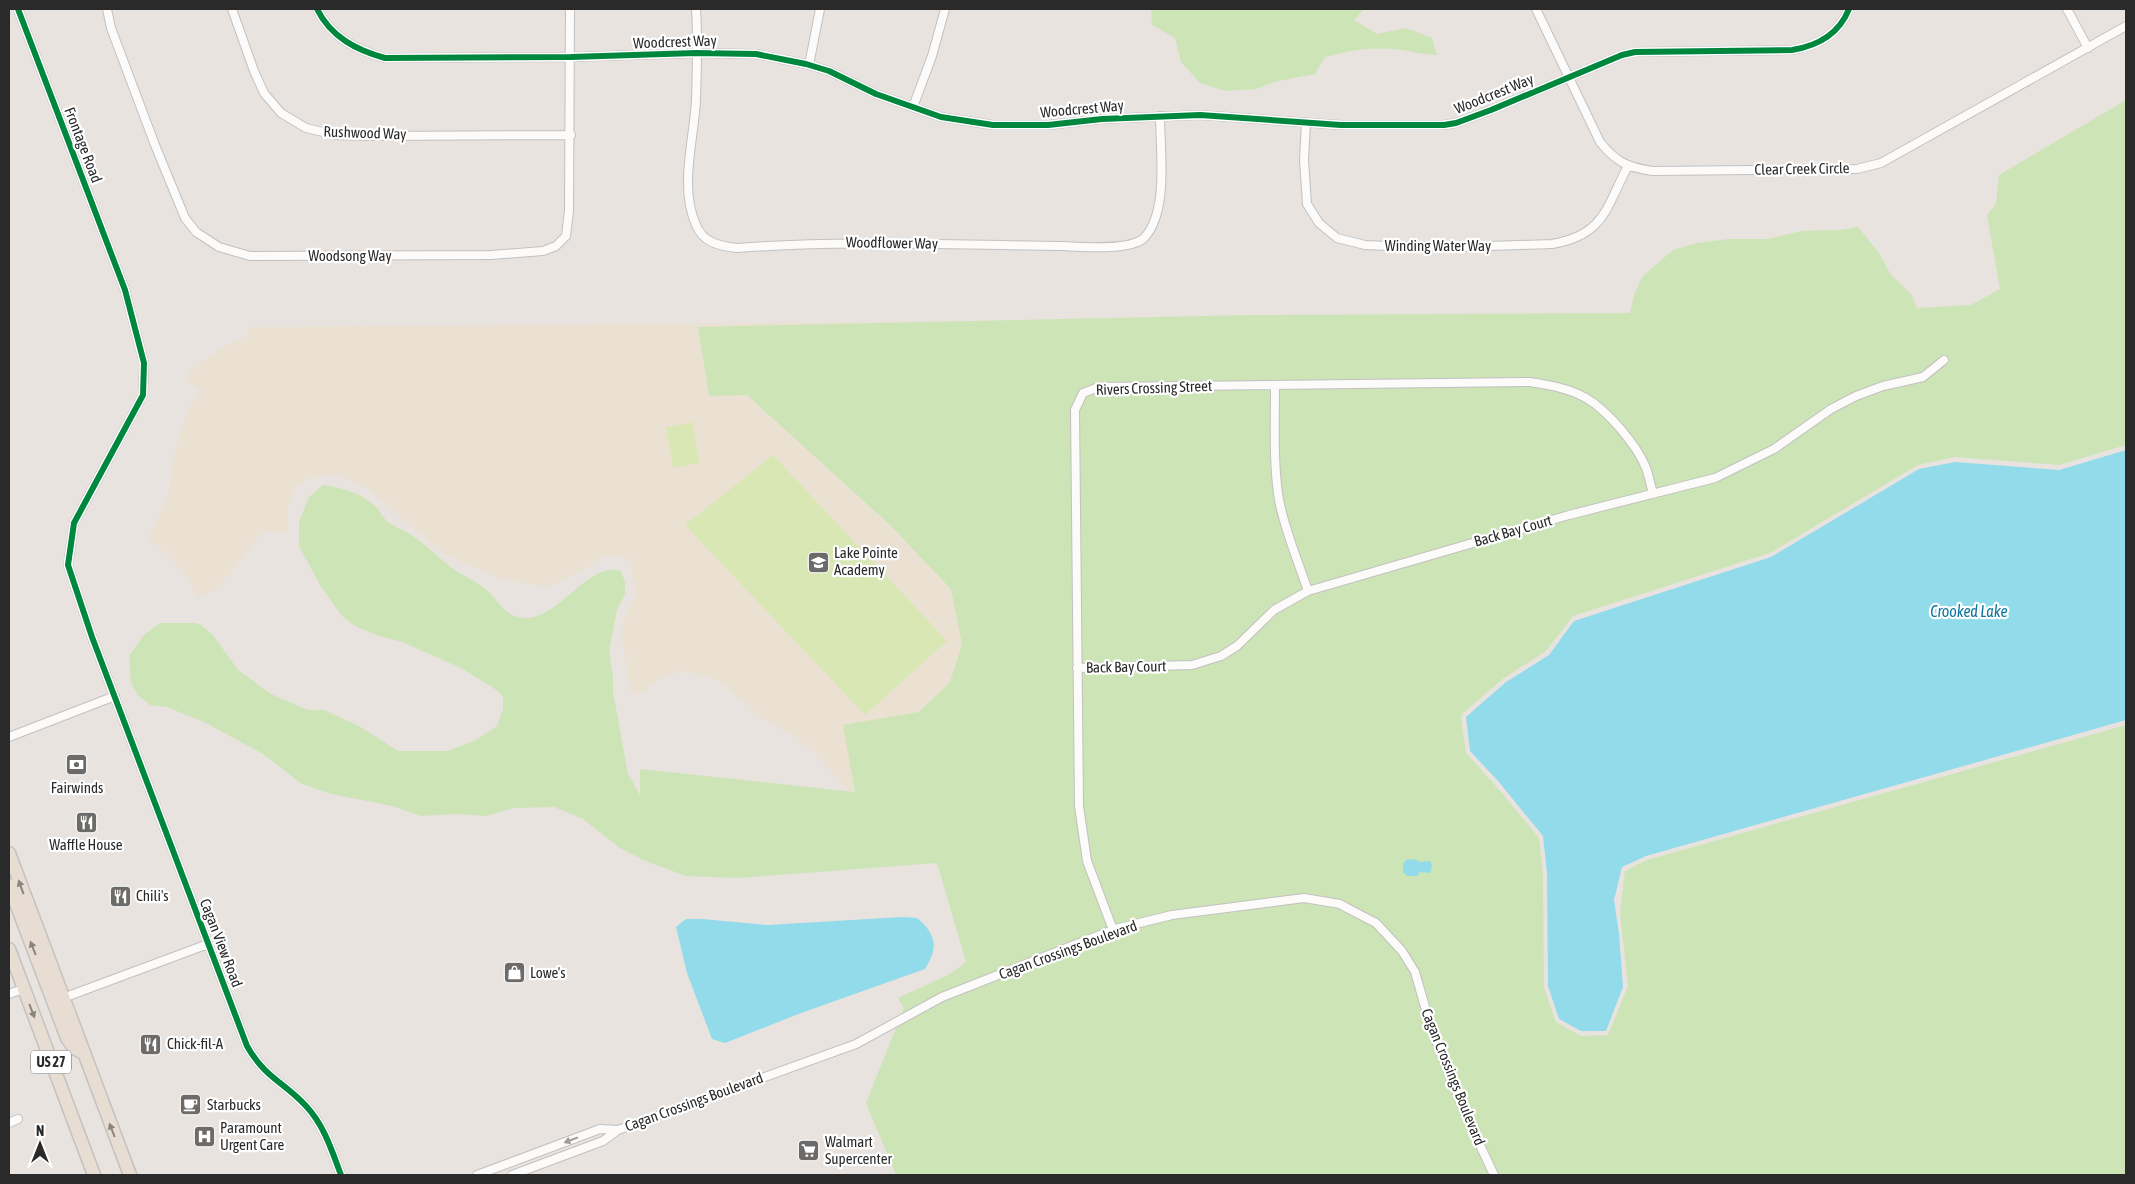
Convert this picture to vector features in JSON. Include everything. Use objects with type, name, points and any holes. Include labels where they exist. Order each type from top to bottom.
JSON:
[{"type":"highway","name":"US 27","points":[[9,853],[130,1175]]},
{"type":"highway","points":[[9,885],[67,1038],[74,1048],[84,1053]]},
{"type":"highway","name":"US 27","points":[[9,949],[94,1175]]},
{"type":"street","name":"Frontage Road","points":[[18,9],[125,290],[144,363],[143,395],[74,523],[68,565],[115,696]]},
{"type":"street","name":"Woodsong Way","points":[[107,9],[114,37],[178,206],[185,218],[206,240],[219,248],[250,256],[481,255],[543,251],[556,246],[568,233],[570,9]]},
{"type":"street","name":"Rushwood Way","points":[[232,9],[254,71],[264,93],[281,113],[306,128],[336,135],[371,136],[570,135]]},
{"type":"street","name":"Woodcrest Way","points":[[317,9],[324,22],[343,40],[368,53],[385,58],[571,57],[696,53],[756,54],[809,65],[853,82],[876,94],[952,120],[1012,126],[1160,116],[1245,117],[1306,122],[1414,126],[1456,123],[1569,76],[1622,55],[1635,52],[1792,50],[1804,48],[1824,39],[1834,31],[1849,9]]},
{"type":"street","name":"Woodflower Way","points":[[696,9],[696,101],[689,173],[690,202],[696,225],[701,234],[707,240],[722,247],[840,243],[1122,246],[1136,243],[1151,228],[1160,202],[1160,116]]},
{"type":"street","points":[[809,65],[820,9]]},
{"type":"street","points":[[913,107],[932,56],[945,9]]},
{"type":"street","name":"Clear Creek Circle","points":[[1536,9],[1600,142],[1607,151],[1628,166],[1652,171],[1857,169],[1869,167],[1881,163],[2126,26]]},
{"type":"street","points":[[2067,9],[2088,48]]},
{"type":"street","name":"Winding Water Way","points":[[1306,122],[1304,160],[1307,204],[1311,212],[1328,231],[1346,242],[1366,245],[1460,247],[1564,242],[1587,233],[1596,224],[1608,208],[1628,166]]},
{"type":"street","name":"Back Bay Court","points":[[1078,668],[1192,665],[1221,656],[1237,646],[1274,610],[1308,591],[1504,534],[1715,478],[1745,465],[1774,449],[1831,409],[1856,396],[1883,386],[1923,377],[1944,360]]},
{"type":"street","name":"Rivers Crossing Street","points":[[1112,930],[1087,861],[1079,806],[1075,410],[1083,393],[1099,387],[1530,382],[1558,387],[1586,398],[1606,414],[1623,433],[1646,467],[1653,494]]},
{"type":"street","points":[[1275,385],[1276,476],[1279,500],[1308,591]]},
{"type":"street","points":[[9,737],[115,696]]},
{"type":"street","name":"Cagan View Road","points":[[115,696],[208,944],[252,1054],[268,1075],[298,1098],[316,1118],[341,1175]]},
{"type":"street","name":"Cagan Crossings Boulevard","points":[[512,1175],[603,1141],[618,1130],[856,1044],[942,997],[1112,930],[1172,915],[1304,898],[1340,904],[1376,923],[1402,951],[1415,972],[1432,1031],[1464,1111],[1494,1175]]},
{"type":"street","points":[[63,998],[208,944]]},
{"type":"street","points":[[9,994],[23,989]]},
{"type":"street","points":[[9,1122],[18,1119]]},
{"type":"street","points":[[477,1175],[600,1129],[618,1130]]},
{"type":"shaded area","name":"Lake Pointe Academy","points":[[1003,321],[1006,628],[855,804],[845,787],[812,750],[789,733],[764,720],[721,682],[684,671],[659,679],[643,692],[631,695],[622,627],[628,609],[636,598],[630,559],[608,555],[560,582],[547,587],[498,578],[444,554],[368,489],[336,474],[308,478],[297,487],[288,505],[287,532],[264,531],[214,590],[197,597],[189,578],[163,550],[148,540],[169,492],[172,463],[187,411],[200,391],[185,378],[191,370],[223,347],[248,336],[248,327]]},
{"type":"green space","points":[[1151,9],[1364,9],[1354,20],[1377,34],[1406,28],[1432,38],[1437,55],[1385,48],[1351,51],[1325,57],[1315,74],[1274,82],[1256,89],[1225,91],[1200,83],[1181,62],[1175,38],[1152,25]]},
{"type":"green space","points":[[2126,100],[2126,445],[2059,465],[1955,457],[1918,465],[1770,553],[1573,616],[1546,651],[1504,678],[1463,713],[1461,717],[1466,753],[1539,838],[1543,874],[1544,988],[1556,1022],[1581,1036],[1608,1035],[1628,986],[1620,913],[1625,871],[1647,860],[2126,725],[2126,1175],[896,1175],[866,1103],[904,1008],[898,998],[950,974],[966,962],[937,863],[737,878],[686,876],[643,860],[620,848],[583,819],[554,807],[513,808],[487,816],[458,814],[421,816],[392,806],[331,794],[302,784],[263,754],[206,723],[167,707],[150,705],[138,695],[131,683],[129,656],[144,635],[160,623],[195,623],[201,625],[213,635],[238,670],[271,694],[308,710],[324,710],[359,726],[398,751],[448,751],[476,740],[497,726],[503,709],[503,697],[498,691],[461,668],[402,642],[379,636],[355,626],[342,616],[320,585],[299,546],[299,522],[309,497],[323,485],[350,491],[369,501],[389,523],[416,538],[452,568],[484,588],[507,612],[518,617],[532,617],[545,612],[595,575],[608,570],[621,571],[625,582],[625,594],[617,610],[609,651],[613,676],[613,692],[628,774],[640,795],[640,769],[855,792],[843,725],[919,712],[950,682],[962,644],[951,589],[889,524],[747,395],[709,396],[698,327],[1250,315],[1630,313],[1634,295],[1642,277],[1673,250],[1697,243],[1728,239],[1767,239],[1802,231],[1839,230],[1858,227],[1879,253],[1891,275],[1911,294],[1917,308],[1971,305],[2000,289],[1987,215],[1996,204],[1999,175]]},
{"type":"green space","points":[[692,422],[700,463],[673,468],[666,427]]},
{"type":"green space","points":[[773,455],[947,641],[865,715],[685,525]]},
{"type":"water","name":"Crooked Lake","points":[[2126,450],[2126,720],[1646,856],[1622,867],[1614,900],[1623,987],[1606,1031],[1581,1031],[1559,1019],[1548,986],[1547,873],[1543,836],[1498,781],[1470,751],[1466,717],[1506,682],[1549,655],[1574,621],[1771,557],[1919,469],[1955,462],[2059,470]]},
{"type":"water","points":[[1415,859],[1419,862],[1430,861],[1432,865],[1430,873],[1420,872],[1417,876],[1407,876],[1403,872],[1403,864],[1406,860]]},
{"type":"water","points":[[901,917],[917,918],[932,935],[934,947],[925,969],[801,1013],[725,1043],[712,1039],[687,973],[676,927],[686,919],[768,925]]},
{"type":"cycle path","points":[[18,9],[125,290],[144,363],[143,395],[74,523],[68,565],[92,637],[247,1046],[261,1066],[298,1098],[318,1121],[341,1175]]},
{"type":"cycle path","points":[[317,9],[329,27],[345,41],[364,51],[385,58],[571,57],[696,53],[756,54],[806,64],[829,71],[876,94],[941,117],[993,125],[1048,125],[1102,119],[1200,115],[1341,125],[1444,125],[1456,123],[1491,110],[1622,55],[1635,52],[1792,50],[1801,48],[1818,42],[1833,32],[1845,18],[1849,9]]},
{"type":"place","name":"Lake Pointe Academy","points":[[818,562]]},
{"type":"place","name":"Fairwinds","points":[[77,765]]},
{"type":"place","name":"Waffle House","points":[[86,822]]},
{"type":"place","name":"Chili's","points":[[120,896]]},
{"type":"place","name":"Lowe's","points":[[514,973]]},
{"type":"place","name":"Chick-fil-A","points":[[151,1044]]},
{"type":"place","name":"Starbucks","points":[[191,1105]]},
{"type":"place","name":"Paramount Urgent Care","points":[[204,1137]]},
{"type":"place","name":"Walmart Supercenter","points":[[809,1151]]}]
